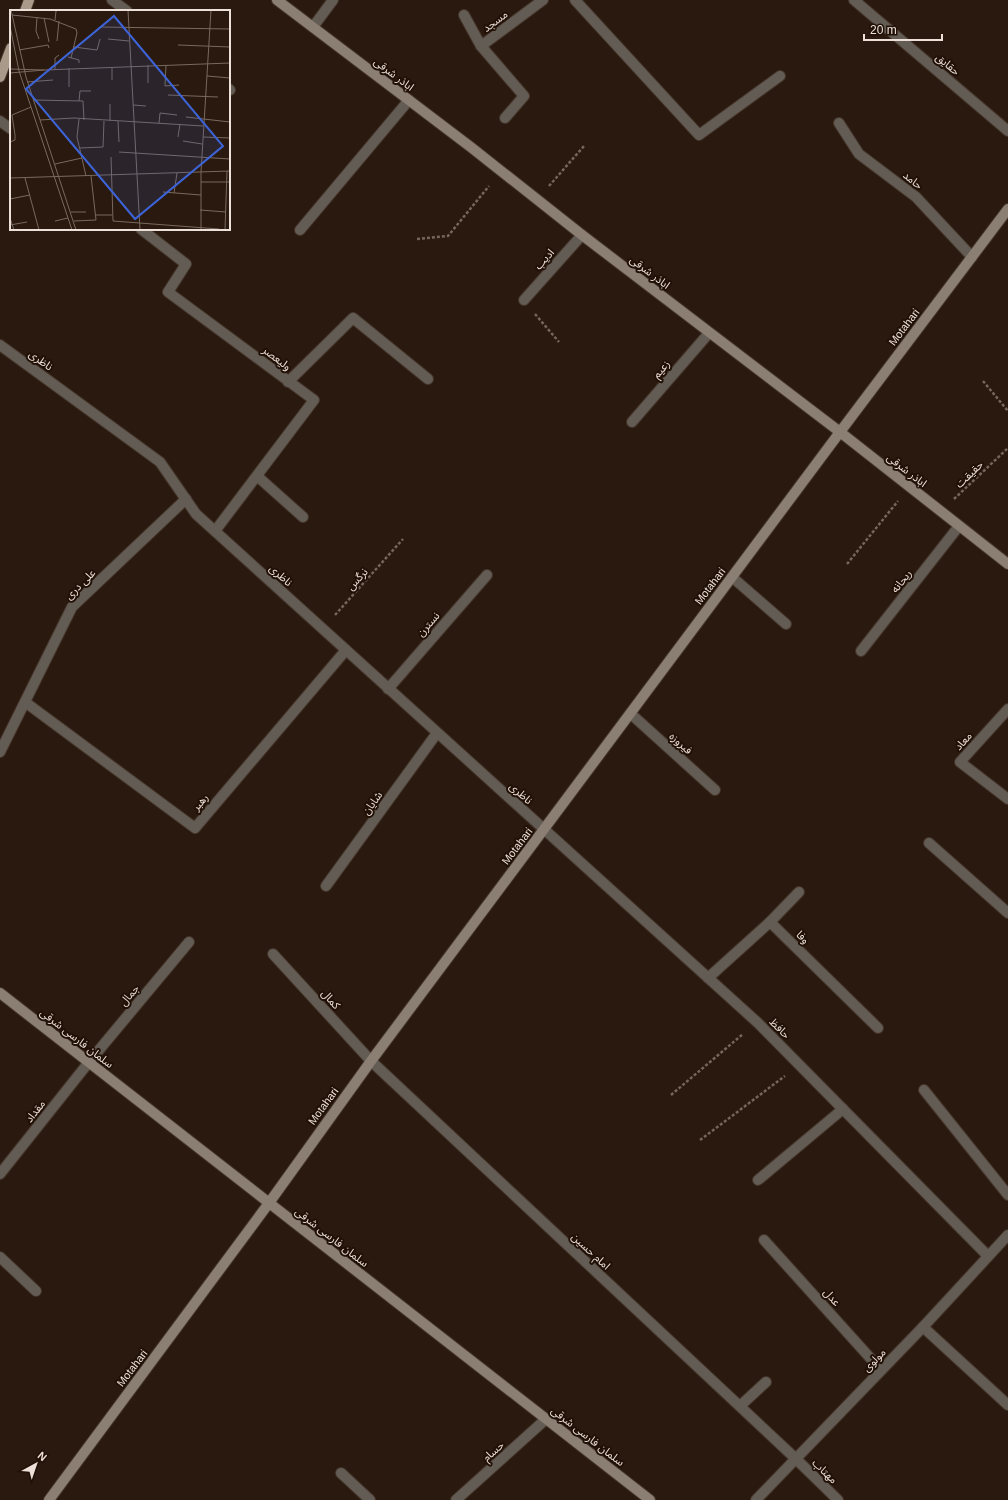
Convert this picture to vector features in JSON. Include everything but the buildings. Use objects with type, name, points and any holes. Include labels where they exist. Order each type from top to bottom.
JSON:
[{"type":"main road","points":[[25,10],[29,0]]},
{"type":"main road","points":[[0,77],[10,51]]},
{"type":"street","points":[[112,0],[126,10]]},
{"type":"street","name":"اباذر شرقی","points":[[277,0],[409,100],[709,333],[840,432],[1008,564]]},
{"type":"street","points":[[313,27],[333,0]]},
{"type":"street","name":"مسجد","points":[[481,46],[543,0]]},
{"type":"street","points":[[575,0],[698,135],[780,76]]},
{"type":"street","name":"حقایق","points":[[854,0],[1008,131]]},
{"type":"street","points":[[464,15],[481,46],[524,96],[505,118]]},
{"type":"street","points":[[300,230],[409,100]]},
{"type":"street","points":[[0,121],[10,128]]},
{"type":"street","name":"حامد","points":[[839,123],[859,154],[916,197],[972,257]]},
{"type":"street","name":"Motahari","points":[[49,1500],[269,1203],[371,1061],[840,432],[1008,210]]},
{"type":"street","name":"ولیعصر","points":[[142,230],[186,264],[168,292],[314,400],[215,531]]},
{"type":"street","name":"ادیب","points":[[524,300],[582,235]]},
{"type":"street","points":[[288,382],[353,318],[428,379]]},
{"type":"street","name":"زعیم","points":[[632,422],[709,333]]},
{"type":"street","name":"ناظری","points":[[0,344],[160,462],[196,514],[544,830]]},
{"type":"street","points":[[257,476],[303,516]]},
{"type":"street","name":"علی دری","points":[[0,752],[72,607],[186,499]]},
{"type":"street","name":"ریحانه","points":[[861,651],[959,526]]},
{"type":"street","name":"نسترن","points":[[388,689],[487,575]]},
{"type":"street","points":[[732,577],[786,624]]},
{"type":"street","name":"رهبر","points":[[25,702],[195,828],[346,650]]},
{"type":"street","name":"معاد","points":[[1008,709],[960,762],[1008,799]]},
{"type":"street","name":"فیروزه","points":[[630,714],[715,790]]},
{"type":"street","name":"شایان","points":[[326,886],[437,733]]},
{"type":"street","name":"حافظ","points":[[544,830],[758,1023],[988,1256]]},
{"type":"street","points":[[930,843],[1008,914]]},
{"type":"street","points":[[708,978],[770,922],[799,892]]},
{"type":"street","name":"وفا","points":[[770,922],[878,1028]]},
{"type":"street","name":"جمال","points":[[89,1062],[189,942]]},
{"type":"street","name":"کمال","points":[[273,954],[371,1061]]},
{"type":"street","name":"سلمان فارسی شرقی","points":[[0,993],[650,1500]]},
{"type":"street","name":"امام حسین","points":[[371,1061],[795,1458]]},
{"type":"street","name":"مقداد","points":[[0,1174],[89,1062]]},
{"type":"street","points":[[924,1090],[1008,1195]]},
{"type":"street","points":[[758,1180],[843,1109]]},
{"type":"street","name":"مولوی","points":[[756,1500],[923,1327],[1008,1235]]},
{"type":"street","name":"عدل","points":[[764,1240],[881,1370]]},
{"type":"street","points":[[0,1257],[36,1291]]},
{"type":"street","points":[[923,1327],[1008,1405]]},
{"type":"street","points":[[740,1406],[766,1382]]},
{"type":"street","name":"حسام","points":[[456,1500],[546,1419]]},
{"type":"street","name":"مهتاب","points":[[795,1458],[838,1500]]},
{"type":"street","points":[[341,1473],[370,1500]]},
{"type":"path","points":[[537,200],[584,146]]},
{"type":"path","points":[[417,239],[448,236],[501,172]]},
{"type":"path","points":[[524,300],[559,342]]},
{"type":"path","points":[[983,381],[1008,411]]},
{"type":"path","name":"حقیقت","points":[[941,512],[1008,448]]},
{"type":"path","points":[[847,564],[909,487]]},
{"type":"path","name":"نرگس","points":[[323,629],[403,539]]},
{"type":"path","points":[[671,1096],[758,1023]]},
{"type":"path","points":[[700,1140],[799,1065]]}]
